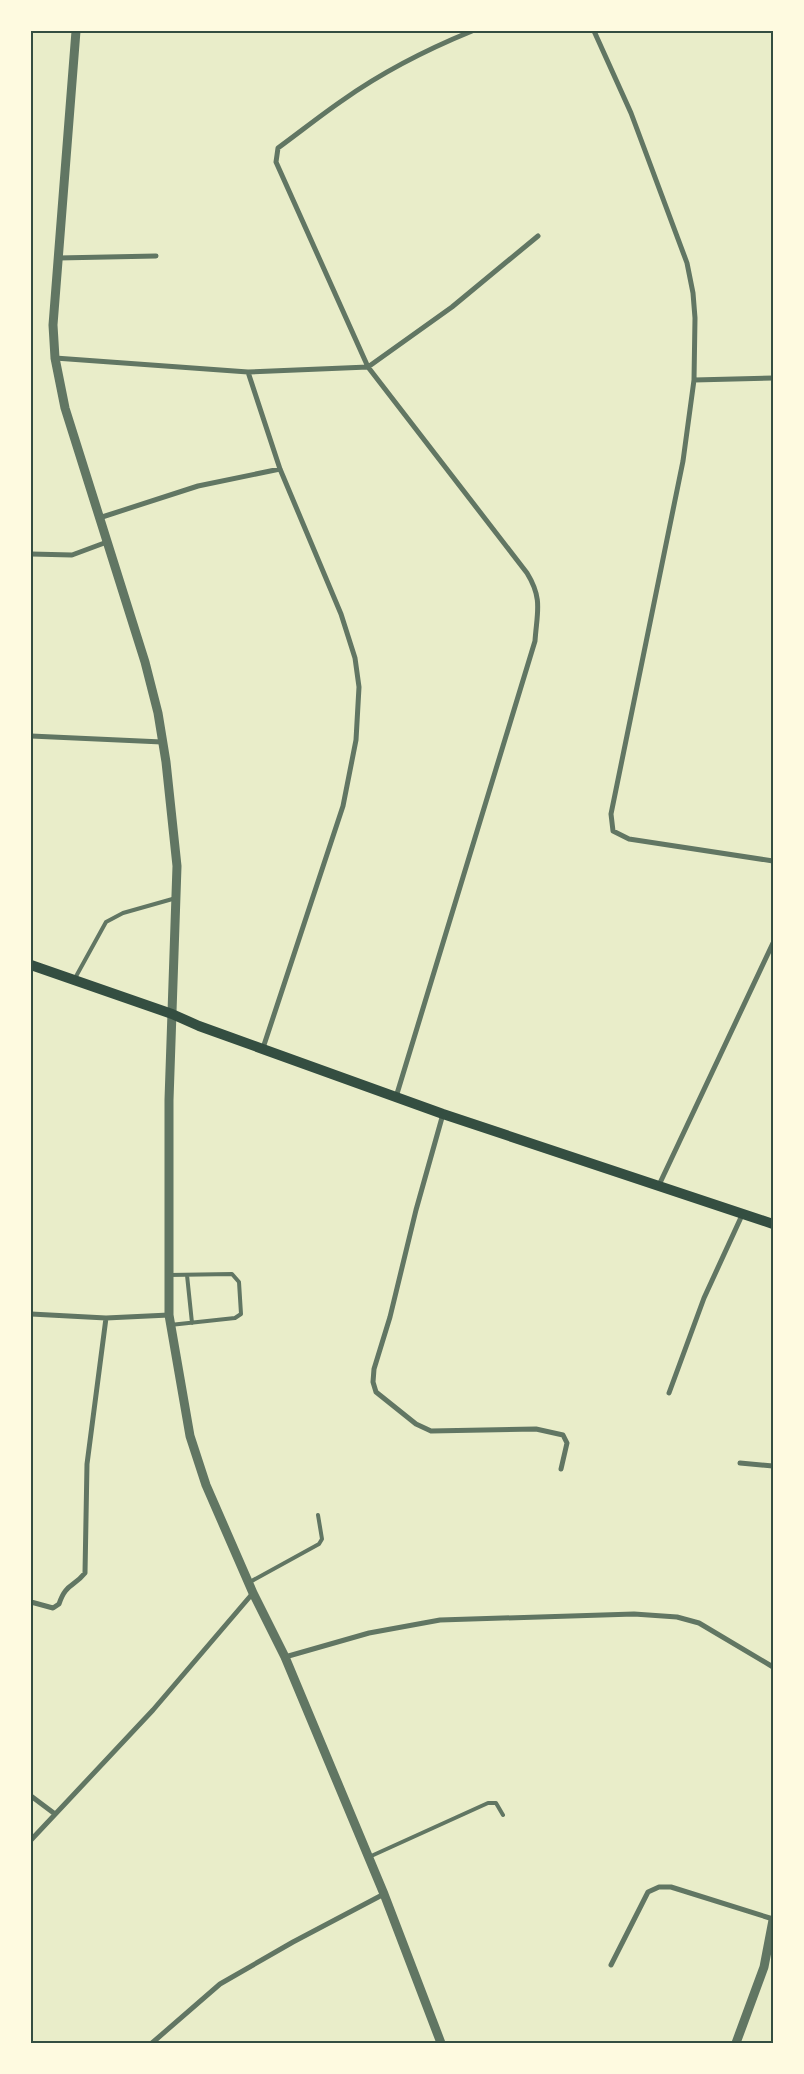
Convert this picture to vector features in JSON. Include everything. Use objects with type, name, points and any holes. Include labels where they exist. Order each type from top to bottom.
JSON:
[{"type":"main road","points":[[31,965],[172,1014],[199,1026],[396,1098],[773,1224]]},
{"type":"street","points":[[76,31],[53,325],[55,358],[65,408],[145,662],[158,714],[166,762],[177,866],[168,1182],[169,1315],[190,1436],[206,1485],[248,1583],[285,1657],[369,1857],[441,2043]]},
{"type":"street","points":[[396,1098],[535,641],[538,602],[536,587],[527,573],[368,367],[276,162],[276,154],[278,148],[344,99],[445,42],[472,31]]},
{"type":"street","points":[[594,31],[631,112],[687,263],[693,293],[695,318],[694,380],[683,461],[611,814],[612,831],[629,840],[773,861]]},
{"type":"street","points":[[55,358],[248,372],[368,367],[452,307],[538,236]]},
{"type":"street","points":[[58,258],[156,256]]},
{"type":"street","points":[[248,372],[280,469],[342,614],[355,658],[358,687],[356,740],[343,806],[263,1048]]},
{"type":"street","points":[[694,380],[773,378]]},
{"type":"street","points":[[99,518],[198,486],[280,469]]},
{"type":"street","points":[[31,554],[72,555],[107,542]]},
{"type":"street","points":[[31,736],[162,742]]},
{"type":"street","points":[[658,1185],[773,943]]},
{"type":"street","points":[[443,1114],[416,1210],[390,1317],[374,1369],[373,1382],[376,1392],[416,1424],[431,1431],[536,1428],[563,1436],[566,1443],[561,1469]]},
{"type":"street","points":[[669,1393],[704,1298],[743,1214]]},
{"type":"street","points":[[31,1314],[106,1318],[169,1315]]},
{"type":"street","points":[[31,1602],[53,1608],[59,1604],[63,1592],[79,1581],[85,1573],[87,1464],[106,1318]]},
{"type":"street","points":[[740,1463],[773,1466]]},
{"type":"street","points":[[31,1840],[153,1710],[253,1593]]},
{"type":"street","points":[[285,1657],[369,1634],[440,1620],[634,1614],[677,1617],[699,1623],[773,1667]]},
{"type":"street","points":[[31,1796],[54,1814]]},
{"type":"street","points":[[612,1965],[648,1892],[659,1887],[670,1887],[773,1919],[764,1967],[736,2043]]},
{"type":"street","points":[[152,2043],[220,1984],[293,1942],[384,1894]]},
{"type":"lane","points":[[74,980],[106,922],[123,913],[176,898]]},
{"type":"lane","points":[[169,1275],[232,1274],[239,1282],[241,1314],[235,1318],[170,1325]]},
{"type":"lane","points":[[187,1275],[192,1323]]},
{"type":"lane","points":[[248,1583],[319,1544],[322,1539],[318,1515]]},
{"type":"lane","points":[[369,1857],[488,1803],[496,1803],[503,1815]]}]
